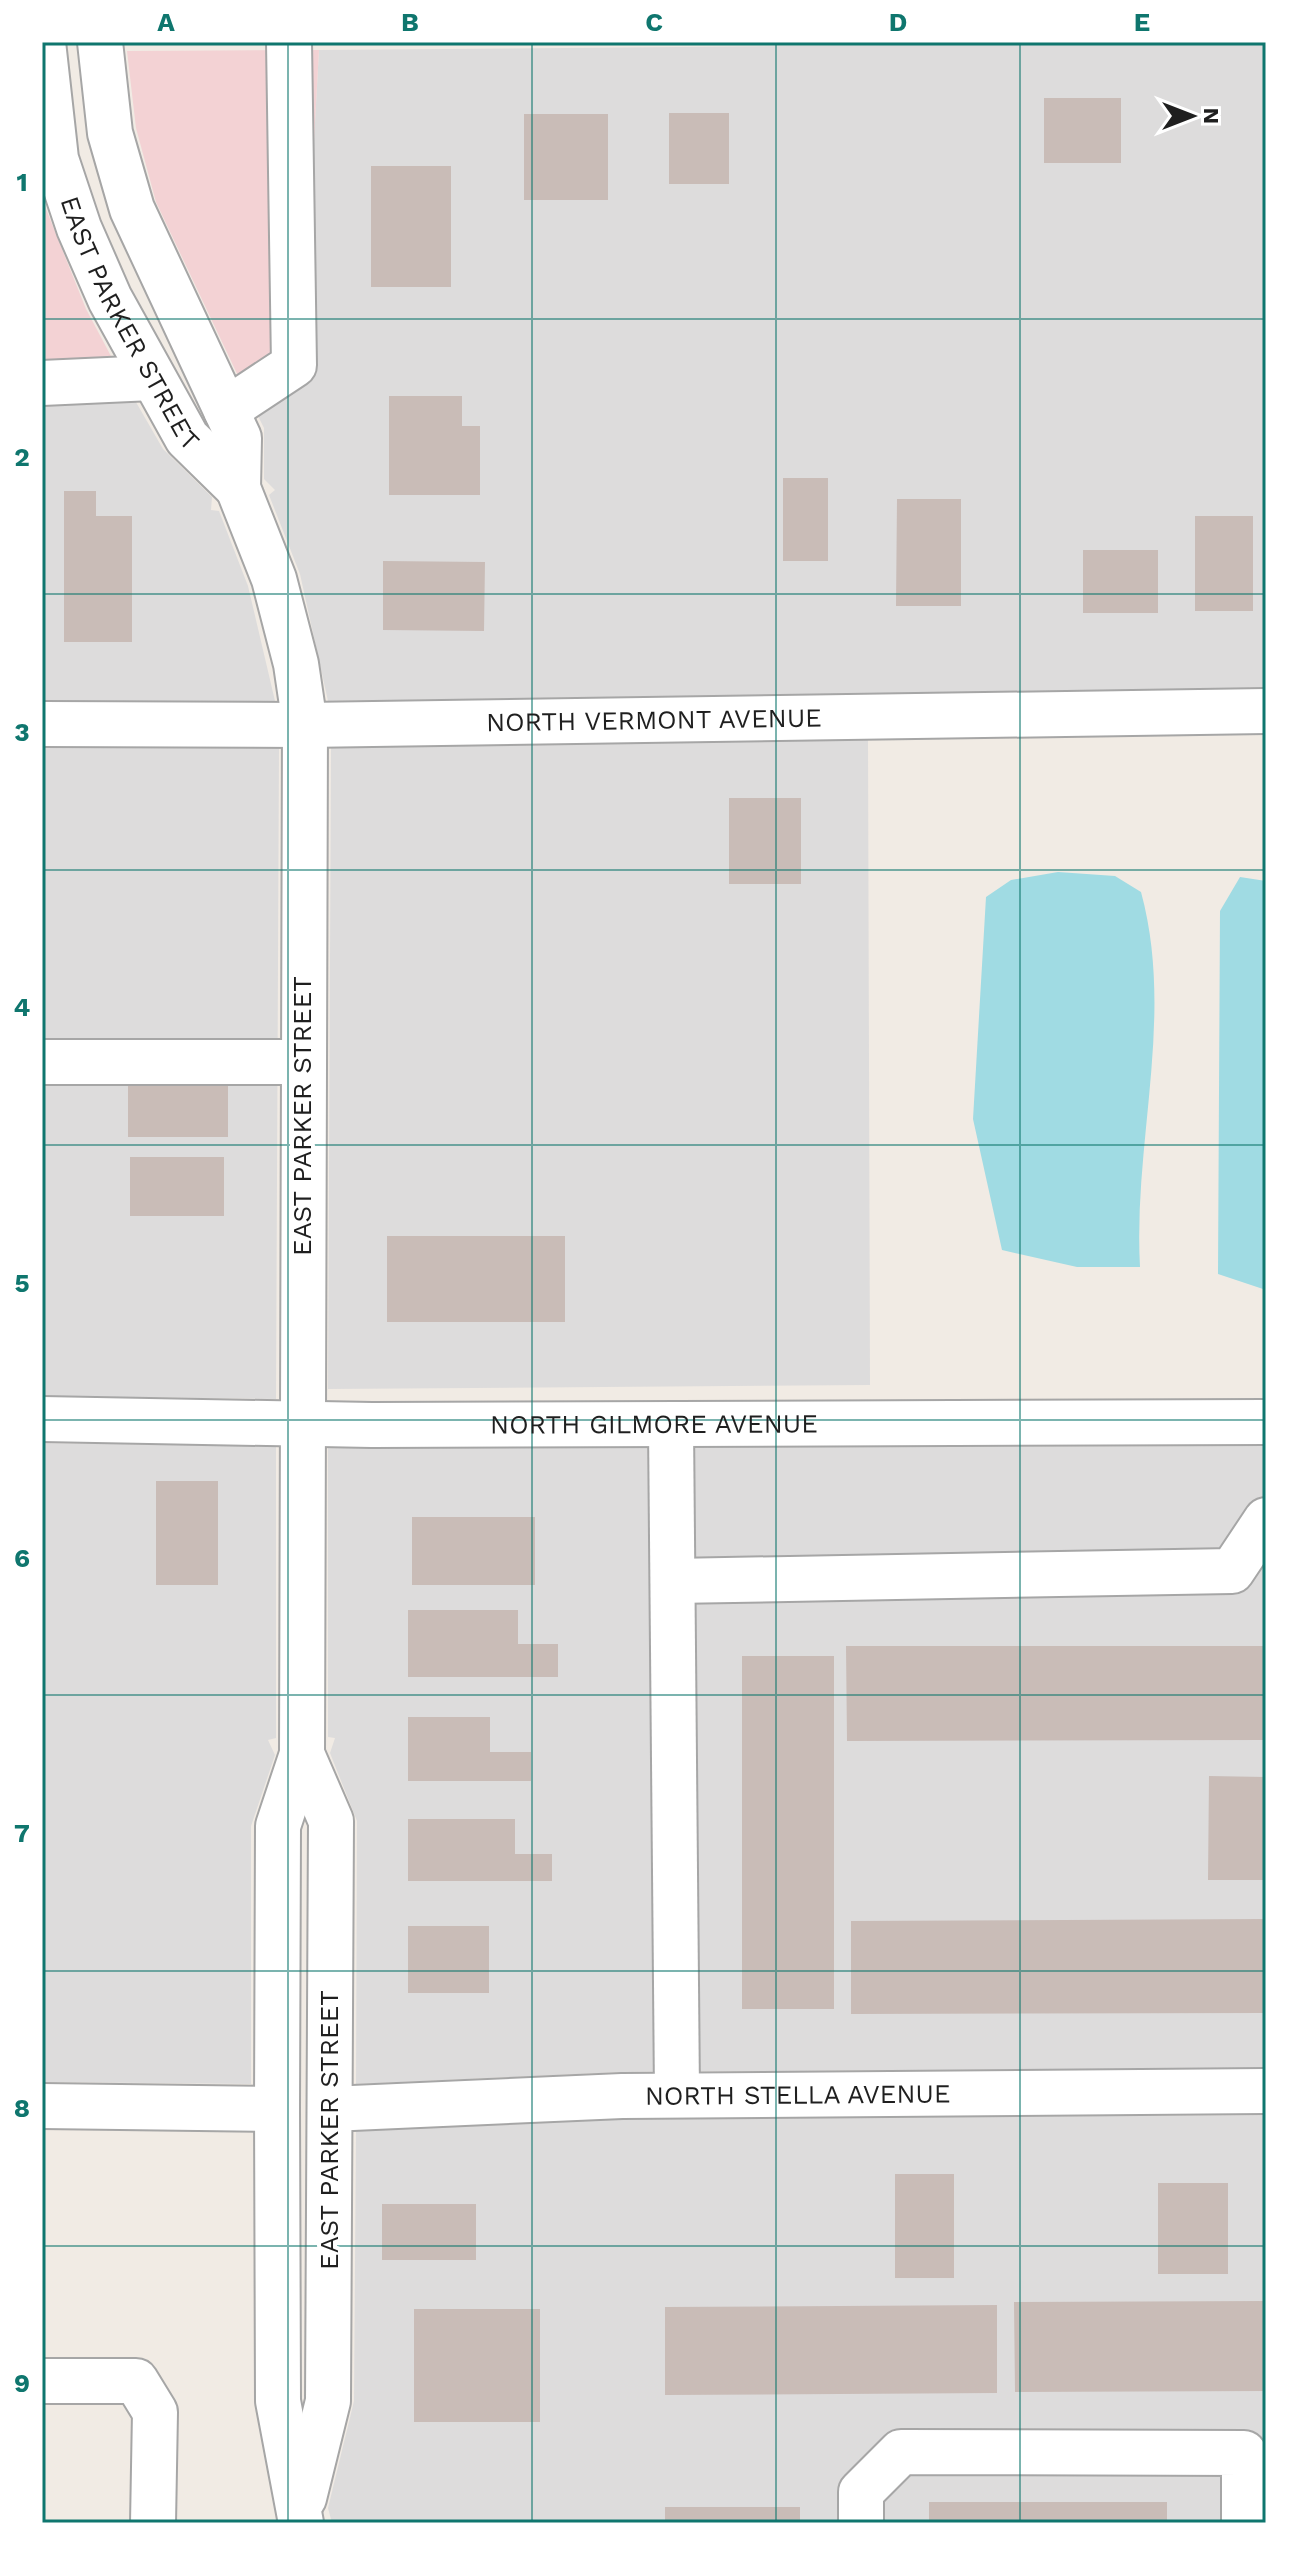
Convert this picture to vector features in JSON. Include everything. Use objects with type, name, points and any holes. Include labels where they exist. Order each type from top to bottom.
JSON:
[{"type":"street","name":"EAST PARKER STREET","points":[[43,42],[56,159],[79,228],[110,299],[187,438],[238,488]]},
{"type":"street","name":"EAST PARKER STREET","points":[[100,42],[110,133],[132,209],[239,438],[238,488],[274,579],[296,664],[305,725],[301,1062],[302,1754],[278,1826],[277,2109],[278,2401],[301,2515]]},
{"type":"street","points":[[226,410],[294,365],[289,42]]},
{"type":"street","points":[[42,383],[152,378]]},
{"type":"street","name":"NORTH VERMONT AVENUE","points":[[42,724],[305,725],[1266,711]]},
{"type":"street","points":[[42,1062],[301,1062]]},
{"type":"street","name":"NORTH GILMORE AVENUE","points":[[42,1419],[671,1426],[1266,1422]]},
{"type":"street","points":[[671,1426],[677,2095]]},
{"type":"street","points":[[673,1581],[1232,1571],[1266,1520]]},
{"type":"street","name":"EAST PARKER STREET","points":[[301,2515],[328,2401],[331,1821],[302,1754]]},
{"type":"street","name":"NORTH STELLA AVENUE","points":[[330,2109],[677,2095],[1266,2091]]},
{"type":"street","points":[[42,2106],[277,2109]]},
{"type":"street","points":[[42,2381],[136,2381],[155,2412],[153,2523]]},
{"type":"street","points":[[861,2523],[861,2492],[901,2452],[1255,2453],[1244,2523]]},
{"type":"shaded area","points":[[1266,42],[1266,688],[328,701],[300,574],[269,495],[275,490],[264,479],[264,428],[240,380],[301,375],[319,50]]},
{"type":"shaded area","points":[[319,50],[301,375],[240,380],[156,202],[136,128],[127,51]]},
{"type":"shaded area","points":[[42,199],[86,309],[129,390],[42,397]]},
{"type":"shaded area","points":[[129,390],[163,449],[212,497],[211,510],[219,511],[248,586],[275,701],[42,701],[42,397]]},
{"type":"shaded area","points":[[868,740],[870,1385],[328,1389],[331,747]]},
{"type":"shaded area","points":[[42,748],[279,748],[276,1399],[42,1396]]},
{"type":"shaded area","points":[[42,1443],[276,1446],[276,1738],[268,1740],[275,1755],[251,1826],[251,2084],[42,2082]]},
{"type":"shaded area","points":[[1266,1446],[1266,2068],[622,2072],[356,2084],[357,1821],[330,1753],[335,1738],[328,1737],[328,1447]]},
{"type":"shaded area","points":[[1266,2115],[1266,2523],[332,2523],[328,2508],[354,2401],[356,2131],[622,2119]]},
{"type":"water","points":[[1058,872],[1115,876],[1141,892],[1150,939],[1154,1032],[1139,1220],[1140,1267],[1077,1267],[1002,1250],[973,1119],[986,897],[1011,880]]},
{"type":"water","points":[[1240,877],[1266,881],[1266,1290],[1218,1274],[1220,911]]},
{"type":"building","points":[[1044,98],[1121,98],[1121,163],[1044,163]]},
{"type":"building","points":[[669,113],[729,113],[729,184],[669,184]]},
{"type":"building","points":[[524,114],[608,114],[608,200],[524,200]]},
{"type":"building","points":[[371,166],[451,166],[451,287],[371,287]]},
{"type":"building","points":[[389,396],[462,396],[462,426],[480,426],[480,495],[389,495]]},
{"type":"building","points":[[783,478],[828,478],[828,561],[783,561]]},
{"type":"building","points":[[64,491],[96,491],[96,516],[132,516],[132,642],[64,642]]},
{"type":"building","points":[[897,499],[961,499],[961,606],[896,606]]},
{"type":"building","points":[[1195,516],[1253,516],[1253,611],[1195,611]]},
{"type":"building","points":[[1083,550],[1158,550],[1158,613],[1083,613]]},
{"type":"building","points":[[383,561],[485,562],[484,631],[383,630]]},
{"type":"building","points":[[729,798],[801,798],[801,884],[729,884]]},
{"type":"building","points":[[128,1079],[228,1079],[228,1137],[128,1137]]},
{"type":"building","points":[[130,1157],[224,1157],[224,1216],[130,1216]]},
{"type":"building","points":[[387,1236],[565,1236],[565,1322],[387,1322]]},
{"type":"building","points":[[156,1481],[218,1481],[218,1585],[156,1585]]},
{"type":"building","points":[[412,1517],[535,1517],[535,1585],[412,1585]]},
{"type":"building","points":[[408,1610],[518,1610],[518,1644],[558,1644],[558,1677],[408,1677]]},
{"type":"building","points":[[846,1646],[1266,1646],[1266,1740],[847,1741]]},
{"type":"building","points":[[742,1656],[834,1656],[834,2009],[742,2009]]},
{"type":"building","points":[[408,1717],[490,1717],[490,1752],[531,1752],[531,1781],[408,1781]]},
{"type":"building","points":[[1209,1776],[1266,1777],[1266,1880],[1208,1880]]},
{"type":"building","points":[[408,1819],[515,1819],[515,1854],[552,1854],[552,1881],[408,1881]]},
{"type":"building","points":[[1266,1919],[1266,2013],[851,2014],[851,1921]]},
{"type":"building","points":[[408,1926],[489,1926],[489,1993],[408,1993]]},
{"type":"building","points":[[895,2174],[954,2174],[954,2278],[895,2278]]},
{"type":"building","points":[[1158,2183],[1228,2183],[1228,2274],[1158,2274]]},
{"type":"building","points":[[382,2204],[476,2204],[476,2260],[382,2260]]},
{"type":"building","points":[[1266,2301],[1266,2391],[1015,2392],[1014,2302]]},
{"type":"building","points":[[997,2305],[997,2393],[665,2395],[665,2307]]},
{"type":"building","points":[[414,2309],[540,2309],[540,2422],[414,2422]]},
{"type":"building","points":[[929,2502],[1167,2502],[1167,2523],[929,2523]]},
{"type":"building","points":[[665,2507],[800,2507],[800,2523],[665,2523]]}]
